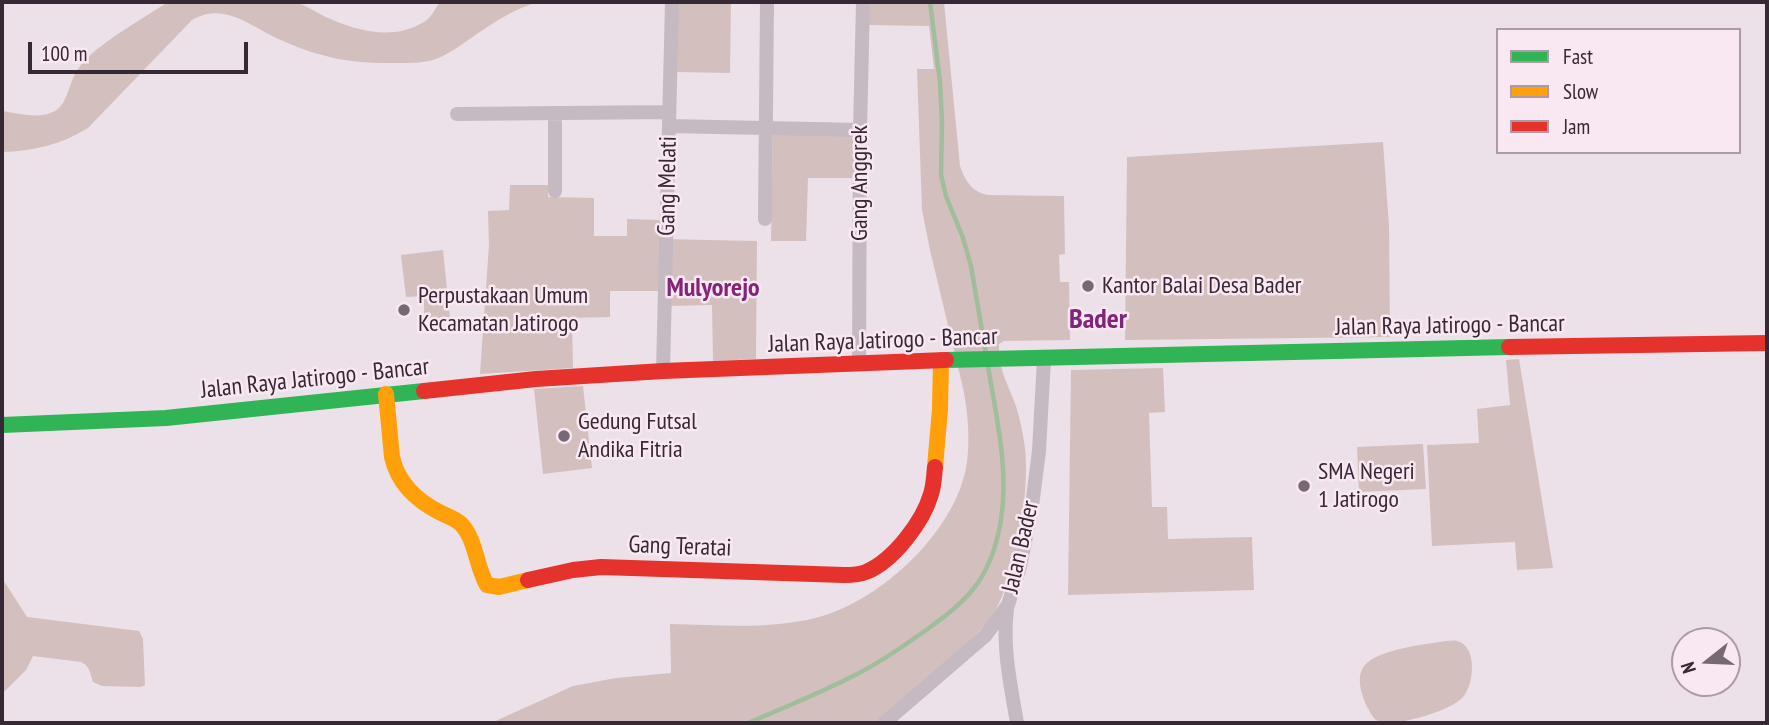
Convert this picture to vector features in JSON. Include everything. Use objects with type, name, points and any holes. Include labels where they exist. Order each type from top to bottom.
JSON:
[{"type":"main road","name":"Jalan Raya Jatirogo - Bancar","points":[[2,425],[166,418],[536,379],[663,371],[947,360],[1767,343]]},
{"type":"main road","name":"Gang Teratai","points":[[386,394],[392,457],[398,477],[412,495],[462,525],[487,585],[499,587],[573,570],[601,567],[844,575],[865,572],[882,563],[900,547],[926,508],[934,478],[947,360]]},
{"type":"street","name":"Gang Melati","points":[[663,371],[672,2]]},
{"type":"street","points":[[765,219],[768,2]]},
{"type":"street","name":"Gang Anggrek","points":[[859,363],[863,2]]},
{"type":"street","points":[[555,113],[555,191]]},
{"type":"street","points":[[457,114],[555,113],[766,128],[860,130]]},
{"type":"street","name":"Jalan Bader","points":[[884,723],[985,636],[1008,605],[1020,567],[1039,451],[1037,359]]},
{"type":"street","points":[[1008,605],[1007,652],[1017,723]]},
{"type":"shaded area","points":[[168,2],[292,2],[362,30],[387,32],[412,28],[424,22],[440,2],[541,2],[506,16],[444,55],[413,63],[363,62],[335,58],[288,43],[235,17],[214,13],[203,15],[192,20],[88,128],[68,139],[46,146],[2,152],[2,111],[36,115],[55,111],[66,98],[75,74],[85,60],[107,42]]},
{"type":"shaded area","points":[[678,2],[731,2],[730,73],[677,72]]},
{"type":"shaded area","points":[[868,2],[944,2],[960,166],[974,189],[989,195],[1064,196],[1065,254],[1059,255],[1060,282],[1069,282],[1070,340],[1004,341],[999,344],[1002,369],[1021,427],[1026,467],[1019,539],[1006,587],[997,607],[972,639],[875,723],[491,723],[573,686],[616,678],[671,673],[670,624],[782,624],[819,617],[843,608],[891,578],[933,536],[949,512],[961,487],[967,462],[968,425],[963,388],[922,210],[917,69],[934,69],[929,26],[868,25]]},
{"type":"shaded area","points":[[773,134],[856,135],[856,178],[808,178],[806,241],[771,241]]},
{"type":"shaded area","points":[[1383,142],[1389,226],[1390,337],[1125,340],[1127,157]]},
{"type":"shaded area","points":[[510,185],[548,185],[548,197],[594,198],[594,236],[627,236],[627,219],[661,220],[661,239],[757,241],[756,359],[713,361],[712,305],[670,306],[670,291],[610,291],[610,317],[572,318],[573,368],[480,374],[489,245],[488,211],[509,210]]},
{"type":"shaded area","points":[[443,250],[450,319],[424,318],[424,296],[406,297],[401,255]]},
{"type":"shaded area","points":[[1519,359],[1553,568],[1517,570],[1515,542],[1432,546],[1427,445],[1479,443],[1477,409],[1510,405],[1506,360]]},
{"type":"shaded area","points":[[1163,368],[1165,412],[1149,413],[1152,507],[1167,507],[1168,539],[1252,537],[1254,590],[1068,595],[1071,370]]},
{"type":"shaded area","name":"Gedung Futsal Andika Fitria","points":[[583,386],[592,468],[543,474],[534,389]]},
{"type":"shaded area","points":[[1423,444],[1426,489],[1359,492],[1357,447]]},
{"type":"shaded area","points":[[2,578],[27,617],[139,631],[143,639],[145,685],[102,686],[93,682],[88,668],[81,662],[33,656],[26,670],[2,694]]},
{"type":"shaded area","points":[[1446,641],[1464,644],[1471,658],[1470,684],[1463,697],[1440,711],[1409,720],[1390,723],[1375,719],[1361,690],[1361,672],[1368,662],[1394,650]]},
{"type":"waterway","points":[[930,2],[940,82],[941,175],[971,266],[986,354]]},
{"type":"waterway","points":[[748,723],[867,669],[950,612],[980,580],[995,547],[1003,501],[1003,462],[988,366]]},
{"type":"traffic: fast","points":[[946,360],[1509,347]]},
{"type":"traffic: fast","points":[[2,425],[166,418],[424,391]]},
{"type":"traffic: slow","points":[[935,467],[941,360]]},
{"type":"traffic: slow","points":[[386,394],[392,457],[399,475],[410,491],[424,503],[454,519],[466,530],[487,585],[499,587],[528,580]]},
{"type":"traffic: jam","points":[[1509,347],[1767,343]]},
{"type":"traffic: jam","points":[[424,391],[536,379],[663,371],[946,360]]},
{"type":"traffic: jam","points":[[528,580],[601,567],[844,575],[863,573],[886,559],[914,528],[931,494],[935,467]]},
{"type":"place","name":"Kantor Balai Desa Bader","points":[[1088,286]]},
{"type":"place","name":"Perpustakaan Umum Kecamatan Jatirogo","points":[[404,310]]},
{"type":"place","name":"Gedung Futsal Andika Fitria","points":[[564,436]]},
{"type":"place","name":"SMA Negeri 1 Jatirogo","points":[[1304,486]]},
{"type":"district","name":"Mulyorejo","points":[[713,289]]},
{"type":"district","name":"Bader","points":[[1098,320]]}]
